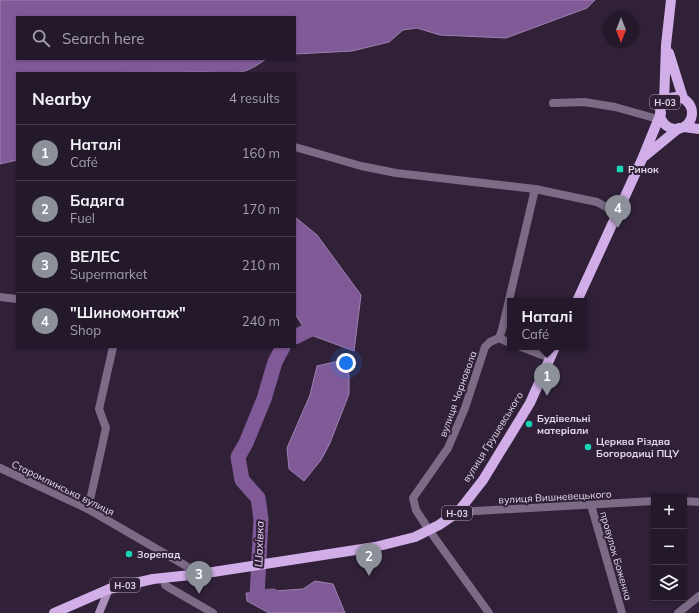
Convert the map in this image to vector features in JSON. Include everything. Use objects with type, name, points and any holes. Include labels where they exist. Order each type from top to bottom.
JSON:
[{"type":"main road","name":"Н-03","points":[[578,298],[643,157],[660,116],[664,103],[666,45],[671,0]]},
{"type":"main road","name":"Н-03","points":[[643,157],[691,120],[692,115],[666,45]]},
{"type":"main road","name":"Н-03","points":[[664,103],[673,98],[686,102]]},
{"type":"main road","points":[[686,102],[699,112]]},
{"type":"main road","name":"Н-03","points":[[660,116],[664,123],[673,128],[681,128]]},
{"type":"main road","points":[[681,128],[699,129]]},
{"type":"main road","name":"вулиця Грушевського","points":[[200,574],[375,547],[415,537],[439,526],[458,512],[483,480],[530,403],[554,350]]},
{"type":"main road","name":"Н-03","points":[[54,613],[108,588],[153,579],[200,574]]},
{"type":"main road","points":[[99,613],[108,588]]},
{"type":"street","points":[[553,103],[584,102],[660,116]]},
{"type":"street","points":[[296,147],[360,166],[396,173],[535,189],[597,202],[617,213]]},
{"type":"street","points":[[509,298],[535,189]]},
{"type":"street","points":[[0,298],[16,299]]},
{"type":"street","points":[[507,309],[499,338],[507,342]]},
{"type":"street","name":"вулиця Чорновола","points":[[429,530],[416,510],[413,498],[448,448],[465,408],[485,348],[490,342],[499,338]]},
{"type":"street","points":[[88,509],[106,428],[99,409],[113,348]]},
{"type":"street","points":[[529,350],[550,358]]},
{"type":"street","name":"Старомлинська вулиця","points":[[0,468],[88,509],[200,574]]},
{"type":"street","name":"вулиця Вишневецького","points":[[458,512],[651,501]]},
{"type":"street","points":[[687,501],[699,502]]},
{"type":"street","name":"провулок Боженка","points":[[591,504],[622,613]]},
{"type":"street","points":[[429,530],[489,613]]},
{"type":"street","points":[[164,578],[165,585],[213,613]]},
{"type":"street","points":[[678,613],[699,596]]},
{"type":"shaded area","points":[[0,0],[595,0],[587,8],[506,38],[440,35],[417,28],[403,30],[389,42],[352,51],[296,54],[296,16],[16,16],[16,60],[264,60],[246,71],[240,72],[16,72],[16,160],[0,164]]},
{"type":"shaded area","points":[[296,218],[317,235],[361,295],[354,351],[308,334],[296,316]]},
{"type":"shaded area","points":[[343,360],[349,375],[349,394],[330,443],[321,460],[304,481],[289,469],[287,448],[310,395],[317,366]]},
{"type":"shaded area","points":[[315,581],[333,584],[345,613],[269,613],[247,601],[246,593],[303,589]]},
{"type":"waterway","name":"Шахівка","points":[[296,336],[317,326],[319,318]]},
{"type":"waterway","name":"Шахівка","points":[[273,596],[257,597],[261,519],[258,498],[242,480],[238,457],[246,443],[264,399],[275,362],[282,348]]},
{"type":"place","name":"Ринок","points":[[620,169]]},
{"type":"place","name":"\"Шиномонтаж\"","points":[[618,228]]},
{"type":"place","name":"Наталі","points":[[547,396]]},
{"type":"place","name":"Будівельні матеріали","points":[[529,424]]},
{"type":"place","name":"Церква Різдва Богородиці ПЦУ","points":[[588,447]]},
{"type":"place","name":"Зорепад","points":[[129,554]]},
{"type":"place","name":"Бадяга","points":[[369,576]]},
{"type":"place","name":"ВЕЛЕС","points":[[199,594]]}]
